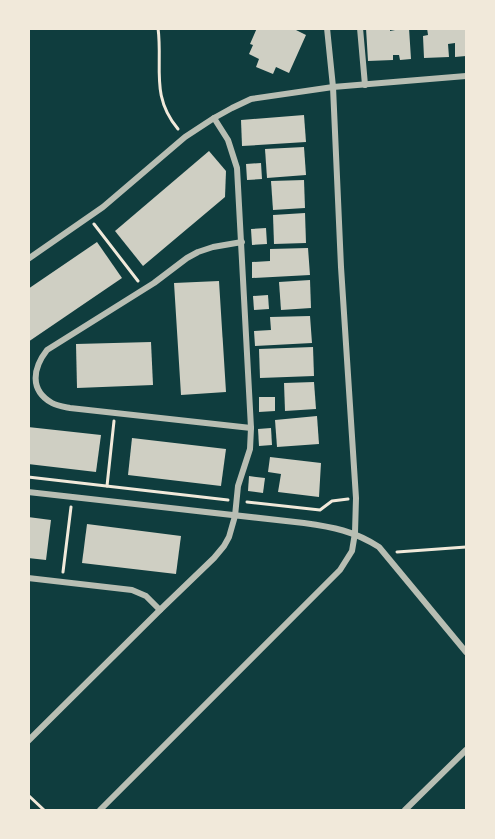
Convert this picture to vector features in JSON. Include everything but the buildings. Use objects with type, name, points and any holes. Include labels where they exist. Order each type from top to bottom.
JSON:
[{"type":"street","points":[[100,810],[340,570],[352,551],[356,498],[333,87],[327,28]]},
{"type":"street","points":[[360,28],[365,85]]},
{"type":"street","points":[[28,259],[88,218],[185,138],[214,118],[251,99],[333,87],[466,76]]},
{"type":"street","points":[[28,741],[214,558],[229,537],[235,516],[238,486],[250,449],[251,429],[237,168],[228,140],[214,118]]},
{"type":"street","points":[[242,242],[213,247],[187,258],[144,289],[47,350],[36,371],[36,383],[41,393],[53,404],[70,408],[251,429]]},
{"type":"street","points":[[28,492],[322,526],[355,533],[380,547],[466,652]]},
{"type":"street","points":[[28,578],[132,590],[146,596],[160,610]]},
{"type":"street","points":[[405,810],[466,750]]},
{"type":"path","points":[[158,28],[159,83],[163,104],[173,123],[185,138]]},
{"type":"path","points":[[88,218],[144,289]]},
{"type":"path","points":[[107,486],[115,413]]},
{"type":"path","points":[[28,477],[320,510],[332,501],[356,498]]},
{"type":"path","points":[[63,577],[72,497]]},
{"type":"path","points":[[384,553],[466,547]]},
{"type":"path","points":[[28,795],[44,810]]}]
